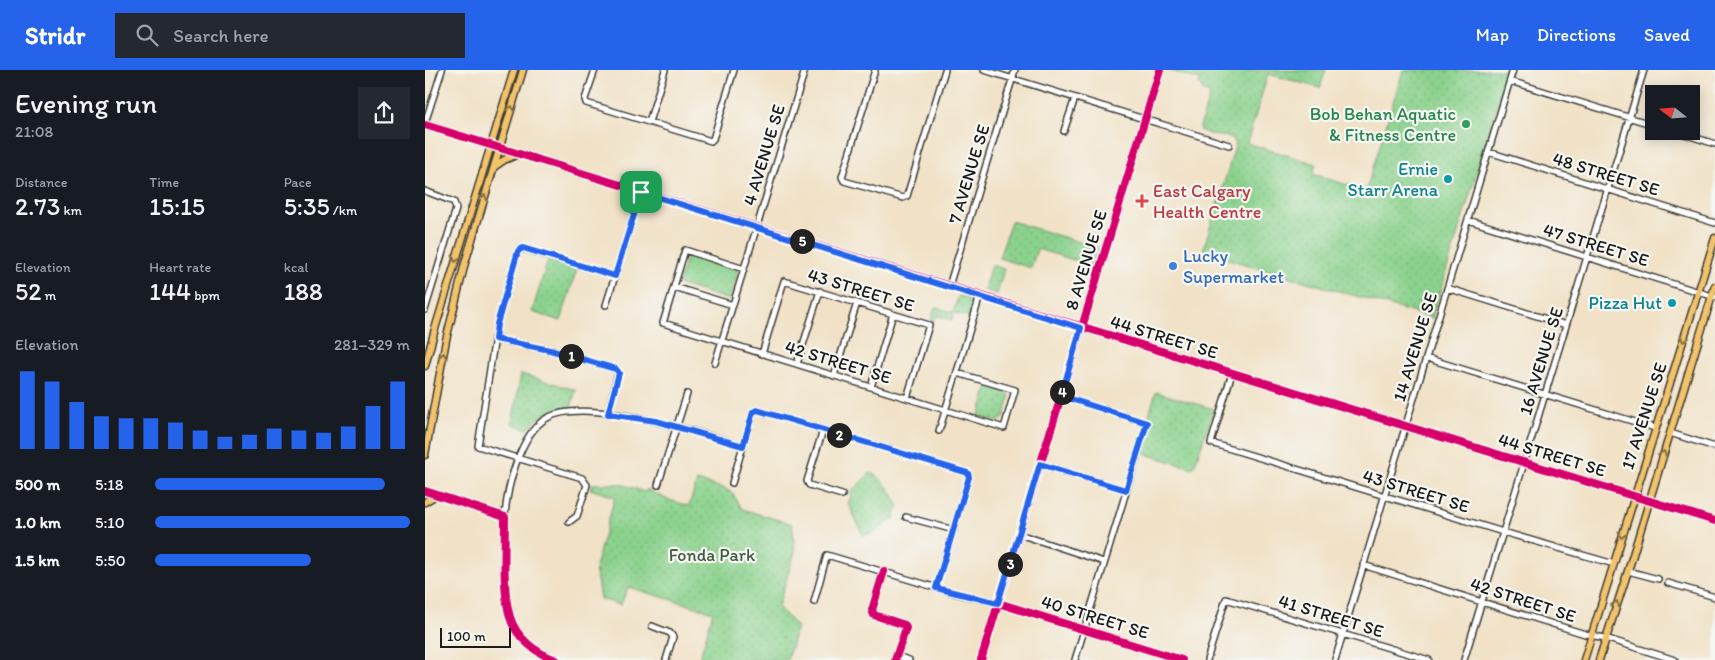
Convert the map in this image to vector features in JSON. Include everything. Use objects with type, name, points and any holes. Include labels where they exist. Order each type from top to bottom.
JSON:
[{"type":"main road","points":[[425,366],[514,70]]},
{"type":"main road","points":[[425,455],[446,340],[465,264],[523,70]]},
{"type":"main road","points":[[493,167],[503,160],[518,154]]},
{"type":"main road","name":"17 AVENUE SE","points":[[1584,660],[1715,238]]},
{"type":"main road","name":"17 AVENUE SE","points":[[1599,660],[1715,286]]},
{"type":"main road","points":[[425,502],[436,495]]},
{"type":"street","points":[[425,124],[442,70]]},
{"type":"street","points":[[595,70],[585,99],[587,103],[711,141],[734,70]]},
{"type":"street","points":[[649,122],[665,70]]},
{"type":"street","name":"4 AVENUE SE","points":[[715,363],[805,70]]},
{"type":"street","points":[[875,70],[842,177],[844,180],[903,198],[907,196],[945,70]]},
{"type":"street","points":[[984,70],[1229,145]]},
{"type":"street","name":"7 AVENUE SE","points":[[949,286],[1015,70]]},
{"type":"street","name":"8 AVENUE SE","points":[[981,660],[1160,70]]},
{"type":"street","name":"14 AVENUE SE","points":[[1335,660],[1513,70]]},
{"type":"street","name":"16 AVENUE SE","points":[[1464,660],[1644,70]]},
{"type":"street","points":[[1510,81],[1645,122]]},
{"type":"street","points":[[1064,131],[1075,98]]},
{"type":"street","name":"44 STREET SE","points":[[425,124],[1081,328],[1715,521]]},
{"type":"street","points":[[1700,139],[1715,144]]},
{"type":"street","name":"48 STREET SE","points":[[1489,152],[1715,223]]},
{"type":"street","points":[[425,191],[455,202],[457,209],[425,310]]},
{"type":"street","points":[[606,305],[641,192]]},
{"type":"street","name":"47 STREET SE","points":[[1468,220],[1713,297]]},
{"type":"street","points":[[569,522],[577,516],[587,485],[582,478],[478,446],[497,324],[518,251],[523,248],[615,276]]},
{"type":"street","points":[[733,305],[674,287],[685,250],[744,269]]},
{"type":"street","name":"43 STREET SE","points":[[762,354],[784,281],[820,291],[929,325],[907,398]]},
{"type":"street","name":"42 STREET SE","points":[[674,287],[663,323],[1004,428],[1015,390],[957,373]]},
{"type":"street","points":[[1447,288],[1566,325]]},
{"type":"street","points":[[797,364],[820,291]]},
{"type":"street","points":[[939,431],[980,296]]},
{"type":"street","points":[[835,376],[857,303]]},
{"type":"street","points":[[871,387],[893,314]]},
{"type":"street","points":[[495,339],[550,350],[616,369],[619,373],[608,414]]},
{"type":"street","points":[[1426,358],[1655,428]]},
{"type":"street","name":"43 STREET SE","points":[[1232,373],[1211,443],[1613,564]]},
{"type":"street","points":[[658,485],[687,394]]},
{"type":"street","points":[[1061,396],[1147,423],[1075,660]]},
{"type":"street","points":[[732,483],[753,412],[757,410],[968,473],[969,477],[936,588]]},
{"type":"street","points":[[556,660],[541,654],[520,636],[510,618],[506,595],[505,517],[507,496],[518,459],[529,434],[547,418],[562,412],[574,411],[656,421],[743,446]]},
{"type":"street","points":[[823,430],[807,481],[809,485],[842,495]]},
{"type":"street","points":[[1670,433],[1715,446]]},
{"type":"street","points":[[1040,464],[1126,490]]},
{"type":"street","points":[[425,491],[505,517]]},
{"type":"street","points":[[906,516],[953,530]]},
{"type":"street","points":[[1019,534],[1105,562]]},
{"type":"street","name":"40 STREET SE","points":[[813,602],[827,554],[936,588],[998,603],[1182,660]]},
{"type":"street","name":"42 STREET SE","points":[[1363,565],[1675,660]]},
{"type":"street","points":[[1628,570],[1658,580]]},
{"type":"street","points":[[884,572],[872,610],[874,616],[905,625],[906,628],[896,658],[909,660]]},
{"type":"street","points":[[1668,582],[1715,597]]},
{"type":"street","name":"41 STREET SE","points":[[1207,660],[1226,599],[1429,660]]},
{"type":"street","points":[[652,626],[670,633],[673,637],[666,660]]},
{"type":"green space","points":[[1168,70],[1326,70],[1320,88],[1268,74],[1247,143],[1316,164],[1313,174],[1366,191],[1403,70],[1508,70],[1432,318],[1207,253],[1203,250],[1235,147],[1234,141],[1231,138],[1199,130],[1210,94],[1204,92],[1199,84],[1200,80]]},
{"type":"green space","points":[[1011,221],[1099,248],[1094,266],[1037,249],[1031,268],[999,258]]},
{"type":"green space","points":[[690,256],[738,270],[730,300],[680,285],[679,281],[686,259]]},
{"type":"green space","points":[[548,260],[577,268],[561,321],[532,312]]},
{"type":"green space","points":[[991,265],[1004,269],[997,294],[984,290]]},
{"type":"green space","points":[[959,295],[972,301],[973,305],[969,317],[954,313],[952,320],[938,316],[932,322],[935,307],[953,312]]},
{"type":"green space","points":[[521,374],[576,390],[571,407],[547,413],[528,429],[512,424]]},
{"type":"green space","points":[[988,386],[1007,392],[1010,397],[1004,418],[997,422],[979,416]]},
{"type":"green space","points":[[1156,392],[1214,409],[1194,467],[1191,468],[1142,453],[1151,422],[1148,418]]},
{"type":"green space","points":[[870,473],[884,483],[899,507],[895,513],[895,518],[872,533],[863,535],[848,503],[851,497],[850,493]]},
{"type":"green space","name":"Fonda Park","points":[[697,481],[726,489],[733,494],[742,509],[792,524],[795,551],[778,607],[797,627],[787,660],[699,660],[713,612],[628,587],[621,605],[600,599],[595,567],[615,497],[590,489],[592,484],[621,484],[645,492],[647,489],[666,499],[689,506]]},
{"type":"cycle path","points":[[981,660],[1160,70]]},
{"type":"cycle path","points":[[425,125],[1715,521]]},
{"type":"cycle path","points":[[425,491],[505,517],[505,581],[510,617],[517,632],[528,644],[556,660]]},
{"type":"cycle path","points":[[884,571],[872,610],[874,615],[905,625],[906,628],[895,660]]},
{"type":"cycle path","points":[[998,603],[1182,660]]},
{"type":"place","name":"Bob Behan Aquatic & Fitness Centre","points":[[1466,124]]},
{"type":"place","name":"Ernie Starr Arena","points":[[1448,179]]},
{"type":"place","name":"East Calgary Health Centre","points":[[1142,201]]},
{"type":"place","name":"Lucky Supermarket","points":[[1173,266]]},
{"type":"place","name":"Pizza Hut","points":[[1672,303]]},
{"type":"route","points":[[641,192],[1081,328],[1061,396],[1147,423],[1126,490],[1040,464],[998,603],[965,596],[936,588],[969,477],[968,473],[757,410],[753,412],[743,446],[656,421],[608,414],[619,373],[616,369],[550,350],[495,339],[497,324],[518,251],[523,248],[615,276],[641,192]]}]
